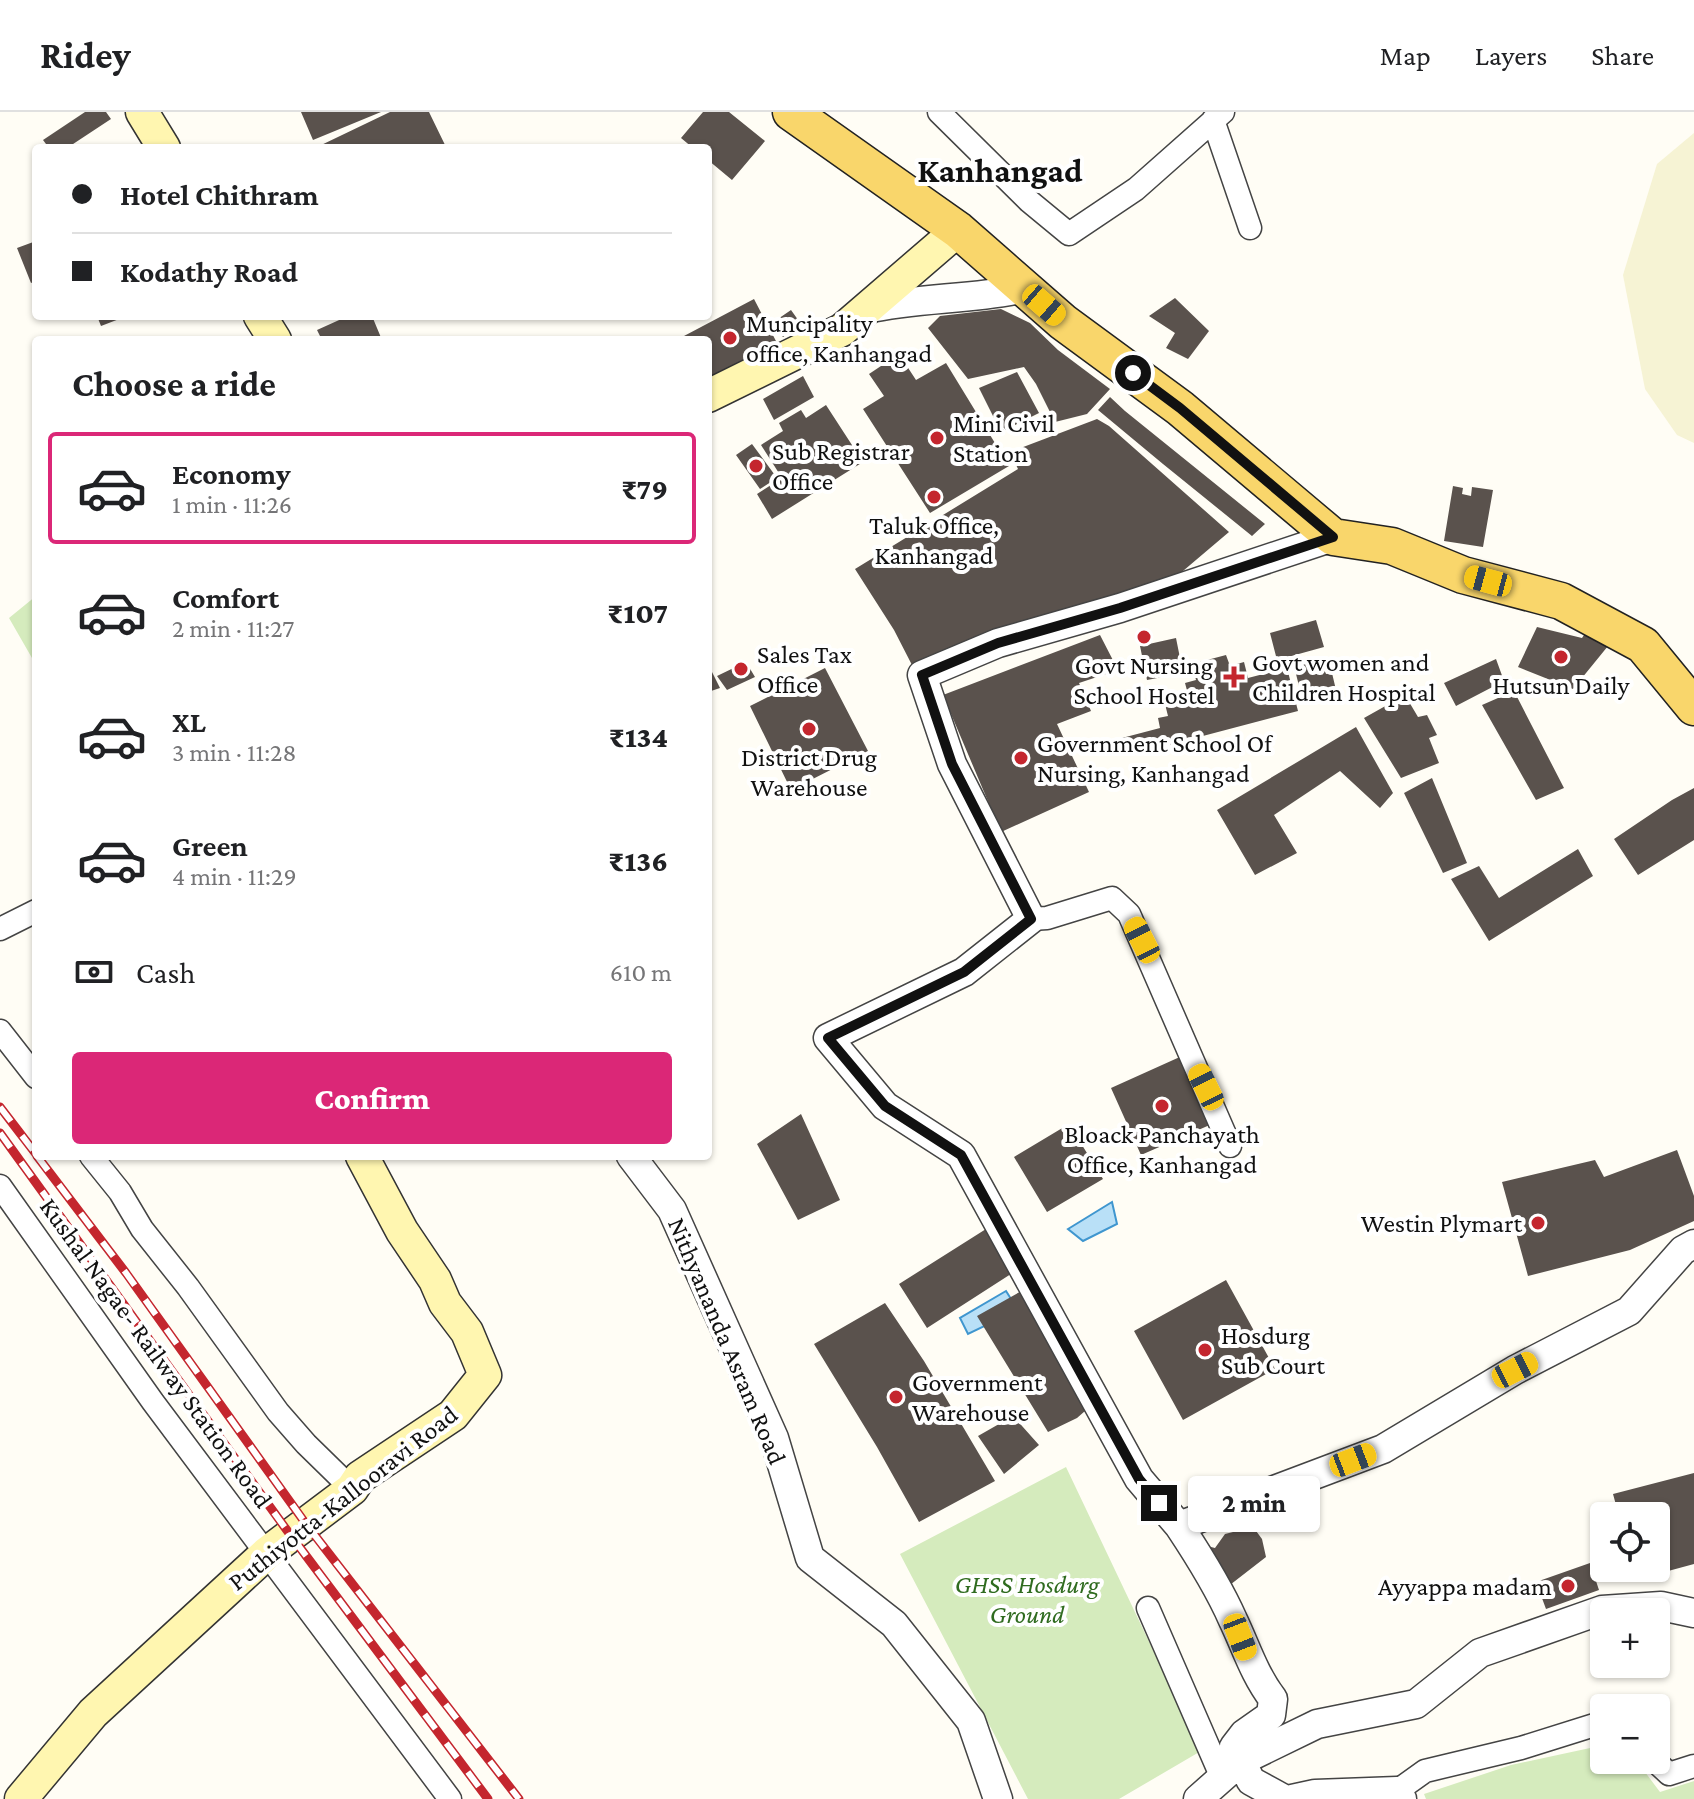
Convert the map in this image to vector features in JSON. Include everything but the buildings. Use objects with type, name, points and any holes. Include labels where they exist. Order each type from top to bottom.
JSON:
[{"type":"main road","points":[[142,112],[162,144]]},
{"type":"main road","points":[[791,112],[958,230],[1063,322],[1180,408],[1333,537],[1392,546],[1463,575],[1561,601],[1643,645],[1694,707]]},
{"type":"main road","points":[[712,394],[842,330],[958,230]]},
{"type":"main road","name":"Puthiyotta-Kallooravi Road","points":[[21,1799],[93,1713],[267,1553],[352,1489],[360,1477],[453,1415],[485,1375],[467,1332],[445,1303],[435,1280],[402,1231],[364,1160]]},
{"type":"street","points":[[939,112],[1029,201],[1069,234],[1136,189],[1218,116],[1250,228]]},
{"type":"street","points":[[866,309],[894,303],[992,296],[1025,288]]},
{"type":"street","points":[[1031,919],[952,764],[922,675],[998,643],[1120,608],[1333,537]]},
{"type":"street","points":[[1230,1146],[1129,914],[1112,898],[1047,918],[1031,919],[964,972],[828,1038],[885,1106],[961,1155],[1139,1479],[1179,1526],[1208,1569],[1259,1680],[1273,1699],[1271,1715],[1244,1734],[1234,1747],[1231,1769]]},
{"type":"street","points":[[0,929],[32,913]]},
{"type":"street","points":[[0,1031],[32,1072]]},
{"type":"street","points":[[94,1160],[278,1412],[352,1489]]},
{"type":"street","name":"Nithyananda Asram Road","points":[[634,1160],[672,1210],[774,1438],[810,1558],[894,1624],[971,1721],[998,1799]]},
{"type":"street","name":"Kushal Nagae- Railway Station Road","points":[[0,1186],[153,1402],[450,1799]]},
{"type":"street","points":[[1179,1526],[1383,1449],[1515,1370],[1629,1311],[1683,1250],[1694,1244]]},
{"type":"street","points":[[1198,1799],[1231,1769],[1317,1724],[1416,1704],[1480,1653],[1602,1610],[1661,1606],[1694,1613]]},
{"type":"street","points":[[1148,1608],[1231,1769],[1284,1799]]},
{"type":"street","points":[[1292,1799],[1315,1794],[1399,1795],[1425,1771],[1521,1748],[1590,1726]]},
{"type":"street","points":[[1670,1774],[1694,1766]]},
{"type":"shaded area","points":[[1694,133],[1694,443],[1677,435],[1645,389],[1623,275],[1657,164]]},
{"type":"green space","points":[[32,599],[32,658],[9,618]]},
{"type":"green space","name":"GHSS Hosdurg Ground","points":[[1066,1467],[1201,1751],[1119,1799],[1028,1799],[900,1554]]},
{"type":"green space","points":[[1590,1748],[1590,1774],[1646,1774],[1660,1792],[1694,1781],[1694,1799],[1426,1799],[1424,1794],[1511,1765]]},
{"type":"water","points":[[1112,1202],[1117,1224],[1083,1241],[1068,1229]]},
{"type":"water","points":[[1006,1291],[1018,1310],[968,1334],[960,1318]]},
{"type":"railway","points":[[0,1107],[32,1149]]},
{"type":"railway","points":[[0,1133],[286,1529],[488,1799]]},
{"type":"railway","points":[[40,1160],[126,1273],[306,1524],[519,1799]]},
{"type":"place","name":"Muncipality office, Kanhangad","points":[[730,338]]},
{"type":"place","name":"Mini Civil Station","points":[[937,438]]},
{"type":"place","name":"Sub Registrar Office","points":[[756,466]]},
{"type":"place","name":"Taluk Office, Kanhangad","points":[[934,497]]},
{"type":"place","name":"Govt Nursing School Hostel","points":[[1144,637]]},
{"type":"place","name":"Hutsun Daily","points":[[1561,657]]},
{"type":"place","name":"Sales Tax Office","points":[[741,669]]},
{"type":"place","name":"Govt women and Children Hospital","points":[[1234,677]]},
{"type":"place","name":"District Drug Warehouse","points":[[809,729]]},
{"type":"place","name":"Government School Of Nursing, Kanhangad","points":[[1021,758]]},
{"type":"place","name":"Bloack Panchayath Office, Kanhangad","points":[[1162,1106]]},
{"type":"place","name":"Westin Plymart","points":[[1538,1223]]},
{"type":"place","name":"Hosdurg Sub Court","points":[[1205,1350]]},
{"type":"place","name":"Government Warehouse","points":[[896,1397]]},
{"type":"place","name":"Ayyappa madam","points":[[1568,1586]]},
{"type":"district","name":"Kanhangad","points":[[1000,170]]},
{"type":"route","points":[[1133,373],[1180,408],[1333,537],[1120,608],[998,643],[922,675],[952,764],[1031,919],[964,972],[828,1038],[885,1106],[961,1155],[1139,1479],[1159,1503]]}]
